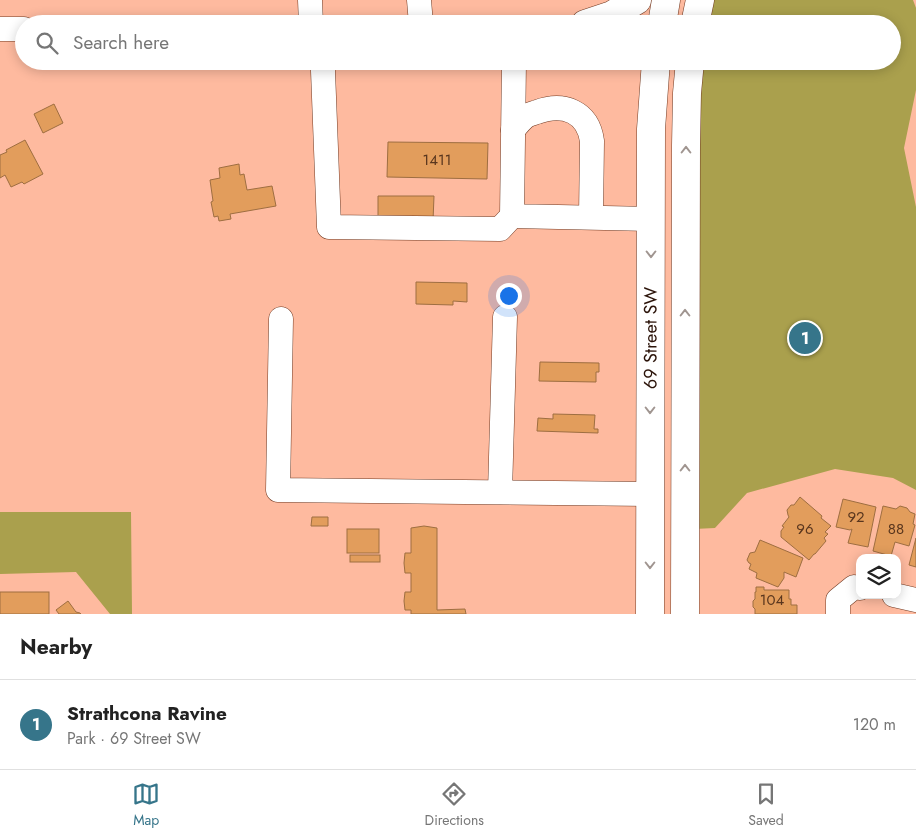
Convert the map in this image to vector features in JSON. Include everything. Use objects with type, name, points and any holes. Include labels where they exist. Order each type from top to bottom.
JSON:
[{"type":"main road","points":[[612,15],[636,0]]},
{"type":"main road","points":[[664,15],[666,0]]},
{"type":"main road","points":[[697,15],[700,0]]},
{"type":"main road","name":"69 Street SW","points":[[650,614],[651,129],[655,70]]},
{"type":"main road","name":"69 Street SW","points":[[684,614],[686,145],[689,70]]},
{"type":"street","points":[[310,0],[311,15]]},
{"type":"street","points":[[419,0],[420,15]]},
{"type":"street","points":[[0,29],[15,29]]},
{"type":"street","points":[[323,71],[329,227],[500,229],[512,216],[514,70]]},
{"type":"street","points":[[513,130],[528,115],[550,108],[572,111],[586,123],[591,131],[592,141],[591,218]]},
{"type":"street","points":[[512,216],[651,219]]},
{"type":"street","points":[[500,492],[505,317]]},
{"type":"street","points":[[282,319],[278,490],[650,494]]},
{"type":"street","points":[[838,614],[838,600],[854,586],[856,587]]},
{"type":"street","points":[[901,597],[916,600]]},
{"type":"shaded area","points":[[707,0],[913,0],[916,8],[916,90],[904,148],[916,207],[916,490],[893,478],[835,469],[747,493],[715,528],[694,529],[698,70],[901,70],[901,15],[704,15]]},
{"type":"shaded area","points":[[0,512],[131,512],[132,614],[110,614],[76,572],[0,574]]},
{"type":"building","points":[[54,104],[63,123],[43,133],[34,114]]},
{"type":"building","points":[[25,140],[43,174],[24,184],[22,182],[11,187],[5,175],[0,178],[0,155]]},
{"type":"building","points":[[388,142],[488,143],[487,179],[387,177]]},
{"type":"building","points":[[239,164],[240,175],[244,174],[247,190],[272,186],[276,206],[230,214],[231,219],[219,221],[218,216],[214,217],[210,180],[220,178],[219,168]]},
{"type":"building","points":[[378,196],[434,196],[433,221],[378,221]]},
{"type":"building","points":[[416,282],[467,283],[467,302],[453,301],[453,305],[416,304]]},
{"type":"building","points":[[540,362],[599,363],[599,372],[596,372],[596,382],[539,381]]},
{"type":"building","points":[[553,414],[595,415],[594,429],[598,429],[598,433],[537,431],[538,418],[553,419]]},
{"type":"building","points":[[800,497],[831,526],[825,532],[828,534],[824,538],[826,541],[809,560],[781,537],[781,531],[784,527],[782,526],[789,517],[787,510]]},
{"type":"building","points":[[843,499],[876,507],[868,547],[848,543],[852,529],[836,527]]},
{"type":"building","points":[[883,506],[896,509],[900,506],[907,508],[915,514],[913,524],[915,525],[909,546],[895,542],[892,554],[873,551]]},
{"type":"building","points":[[312,517],[328,517],[328,526],[311,526]]},
{"type":"building","points":[[424,526],[437,528],[437,610],[465,609],[466,614],[411,614],[411,610],[405,610],[405,592],[411,592],[411,573],[405,573],[405,553],[411,553],[411,528]]},
{"type":"building","points":[[347,529],[379,529],[379,553],[347,553]]},
{"type":"building","points":[[916,538],[916,567],[909,565]]},
{"type":"building","points":[[760,540],[803,558],[796,577],[784,572],[784,578],[778,587],[756,578],[757,573],[749,569],[751,564],[747,560],[750,553],[755,552]]},
{"type":"building","points":[[350,555],[380,555],[380,562],[350,562]]},
{"type":"building","points":[[756,587],[764,587],[764,590],[789,590],[791,605],[797,605],[797,614],[755,614],[753,601],[755,599]]},
{"type":"building","points":[[0,592],[49,592],[49,614],[0,614]]},
{"type":"building","points":[[68,601],[76,612],[81,614],[59,614],[56,610]]},
{"type":"place","name":"Strathcona Ravine","points":[[805,338]]}]
